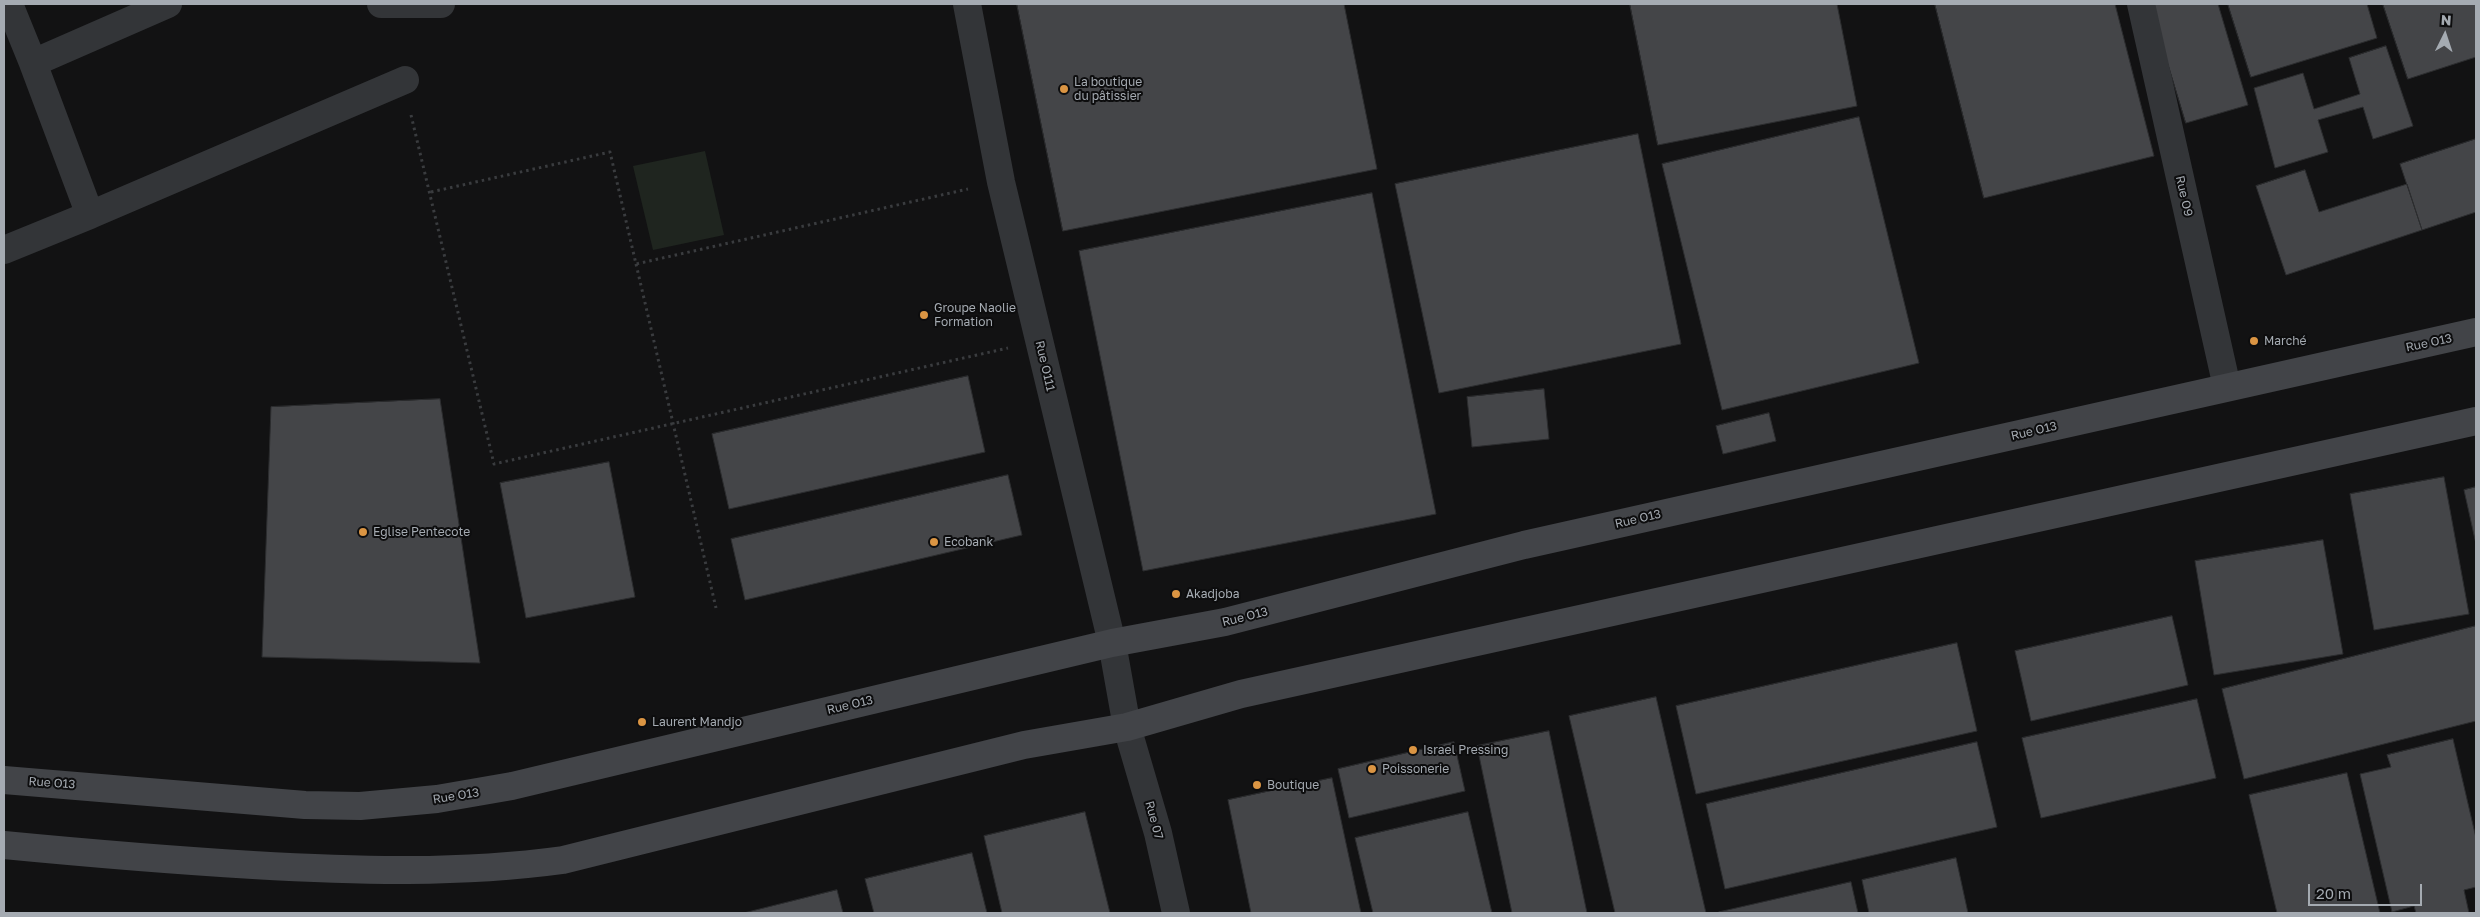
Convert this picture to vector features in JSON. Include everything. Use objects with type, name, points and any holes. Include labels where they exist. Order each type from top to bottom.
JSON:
[{"type":"main road","name":"Rue O13","points":[[4,780],[305,805],[360,806],[437,799],[512,786],[1112,644],[1225,622],[1524,545],[2476,332]]},
{"type":"main road","points":[[4,845],[130,857],[344,870],[505,868],[563,860],[1024,746],[1127,727],[1241,694],[2476,421]]},
{"type":"street","points":[[9,4],[90,215]]},
{"type":"street","points":[[33,63],[168,4]]},
{"type":"street","points":[[381,4],[441,4]]},
{"type":"street","name":"Rue O111","points":[[967,4],[1001,182],[1112,644],[1127,727]]},
{"type":"street","name":"Rue O9","points":[[2141,4],[2226,387]]},
{"type":"street","points":[[4,250],[405,80]]},
{"type":"street","name":"Rue 07","points":[[1127,727],[1158,833],[1176,913]]},
{"type":"path","points":[[716,608],[673,424],[610,152],[431,192],[494,464],[673,424],[1039,341]]},
{"type":"path","points":[[636,264],[1001,182]]},
{"type":"shaded area","points":[[705,151],[724,235],[653,250],[633,166]]},
{"type":"building","points":[[1017,4],[1344,4],[1377,169],[1063,231]]},
{"type":"building","points":[[1630,4],[1837,4],[1857,106],[1658,145]]},
{"type":"building","points":[[1935,4],[2115,4],[2154,156],[1984,198]]},
{"type":"building","points":[[2150,4],[2218,4],[2248,105],[2186,123]]},
{"type":"building","points":[[2228,4],[2367,4],[2377,38],[2251,77]]},
{"type":"building","points":[[2383,4],[2476,4],[2476,57],[2408,79]]},
{"type":"building","points":[[2386,46],[2413,126],[2373,139],[2363,107],[2318,120],[2328,152],[2275,168],[2254,88],[2303,73],[2314,109],[2360,94],[2349,58]]},
{"type":"building","points":[[1859,117],[1919,363],[1722,410],[1662,164]]},
{"type":"building","points":[[1638,134],[1681,344],[1439,393],[1395,184]]},
{"type":"building","points":[[2476,139],[2476,212],[2422,230],[2400,164]]},
{"type":"building","points":[[2305,170],[2319,212],[2407,184],[2422,230],[2286,275],[2256,186]]},
{"type":"building","points":[[1372,193],[1436,514],[1143,571],[1079,251]]},
{"type":"building","points":[[968,376],[985,452],[729,509],[712,434]]},
{"type":"building","points":[[1544,389],[1549,439],[1472,447],[1467,397]]},
{"type":"building","name":"Eglise Pentecote","points":[[440,399],[480,663],[262,657],[271,407]]},
{"type":"building","points":[[1769,413],[1776,441],[1723,454],[1716,426]]},
{"type":"building","points":[[609,462],[635,597],[526,618],[500,483]]},
{"type":"building","points":[[1008,475],[1022,535],[745,600],[731,539]]},
{"type":"building","points":[[2444,477],[2469,614],[2374,630],[2350,494]]},
{"type":"building","points":[[2476,487],[2476,544],[2464,490]]},
{"type":"building","points":[[2323,540],[2343,654],[2214,675],[2195,561]]},
{"type":"building","points":[[2172,616],[2188,685],[2031,721],[2015,651]]},
{"type":"building","points":[[2476,626],[2476,721],[2244,779],[2222,689]]},
{"type":"building","points":[[1957,643],[1977,731],[1696,794],[1676,706]]},
{"type":"building","points":[[1656,697],[1706,913],[1615,913],[1569,716]]},
{"type":"building","points":[[2197,699],[2216,778],[2041,818],[2022,738]]},
{"type":"building","points":[[1549,731],[1587,913],[1512,913],[1477,746]]},
{"type":"building","points":[[2453,739],[2476,838],[2476,887],[2464,890],[2469,913],[2416,913],[2414,906],[2392,912],[2360,774],[2391,767],[2387,755]]},
{"type":"building","points":[[1454,742],[1465,791],[1349,818],[1338,769]]},
{"type":"building","points":[[1977,742],[1997,827],[1725,889],[1706,804]]},
{"type":"building","points":[[2347,773],[2380,913],[2277,913],[2249,795]]},
{"type":"building","points":[[1332,778],[1361,913],[1251,913],[1228,800]]},
{"type":"building","points":[[1085,812],[1110,913],[1002,913],[984,836]]},
{"type":"building","points":[[1468,812],[1492,913],[1373,913],[1355,838]]},
{"type":"building","points":[[972,853],[987,913],[874,913],[865,879]]},
{"type":"building","points":[[1956,858],[1968,913],[1869,913],[1862,880]]},
{"type":"building","points":[[1851,882],[1858,913],[1719,912]]},
{"type":"building","points":[[837,890],[843,913],[744,913]]},
{"type":"place","name":"La boutique du pâtissier","points":[[1064,89]]},
{"type":"place","name":"Groupe Naolie Formation","points":[[924,315]]},
{"type":"place","name":"Marché","points":[[2254,341]]},
{"type":"place","name":"Eglise Pentecote","points":[[363,532]]},
{"type":"place","name":"Ecobank","points":[[934,542]]},
{"type":"place","name":"Akadjoba","points":[[1176,594]]},
{"type":"place","name":"Laurent Mandjo","points":[[642,722]]},
{"type":"place","name":"Israel Pressing","points":[[1413,750]]},
{"type":"place","name":"Poissonerie","points":[[1372,769]]},
{"type":"place","name":"Boutique","points":[[1257,785]]}]
